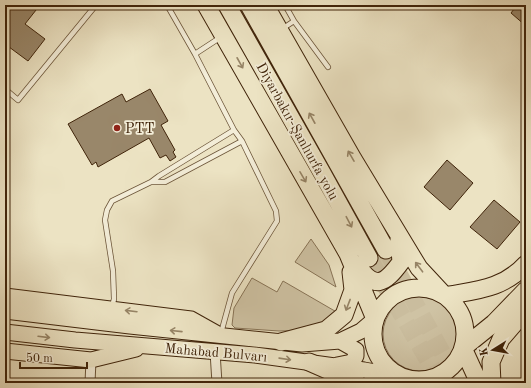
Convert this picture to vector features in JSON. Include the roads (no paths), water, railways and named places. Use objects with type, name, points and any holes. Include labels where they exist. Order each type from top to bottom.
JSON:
[{"type":"highway","points":[[206,5],[348,254],[375,319]]},
{"type":"highway","name":"Diyarbakır-Şanlıurfa yolu","points":[[227,5],[369,258]]},
{"type":"highway","name":"Diyarbakır-Şanlıurfa yolu","points":[[249,5],[386,250]]},
{"type":"highway","points":[[265,5],[353,159],[419,268],[445,296],[456,306],[463,319],[465,333],[463,348],[459,358],[447,371],[432,379],[422,382],[403,377],[393,372],[382,362],[375,349],[373,334],[375,319],[382,307],[392,297],[404,290],[418,288],[432,290],[445,296],[486,289],[501,283],[517,273],[526,264]]},
{"type":"highway","points":[[348,254],[366,277],[376,282],[384,280],[391,276],[401,262],[399,235]]},
{"type":"highway","points":[[281,342],[326,330],[344,315],[353,290],[348,254]]},
{"type":"highway","points":[[463,348],[494,323],[526,290]]},
{"type":"highway","points":[[492,383],[491,362],[501,339],[526,310]]},
{"type":"highway","points":[[463,348],[479,383]]},
{"type":"highway","points":[[309,362],[357,383]]},
{"type":"main road","points":[[5,296],[191,319],[220,336]]},
{"type":"main road","name":"Mahabad Bulvarı","points":[[5,311],[302,344],[340,341],[361,331],[375,319]]},
{"type":"main road","name":"Mahabad Bulvarı","points":[[5,332],[75,340],[255,355],[403,377]]},
{"type":"main road","points":[[334,366],[352,362],[356,356],[356,350],[340,341]]},
{"type":"main road","points":[[5,351],[91,360],[148,346]]},
{"type":"street","points":[[215,352],[217,383]]},
{"type":"street","points":[[90,383],[91,360]]},
{"type":"lane","points":[[5,89],[18,100],[96,5]]},
{"type":"lane","points":[[167,5],[234,130],[242,141],[276,211],[277,221],[232,293],[220,336]]},
{"type":"lane","points":[[285,5],[294,21],[328,67]]},
{"type":"lane","points":[[280,30],[294,21]]},
{"type":"lane","points":[[194,54],[224,35]]},
{"type":"lane","points":[[112,309],[114,299],[113,271],[105,220],[107,210],[112,201],[151,182],[234,130]]},
{"type":"lane","points":[[151,182],[165,182],[242,141]]},
{"type":"tunnel","points":[[386,250],[459,383]]},
{"type":"tunnel","points":[[369,258],[441,383]]},
{"type":"place","name":"PTT","points":[[117,128]]}]
